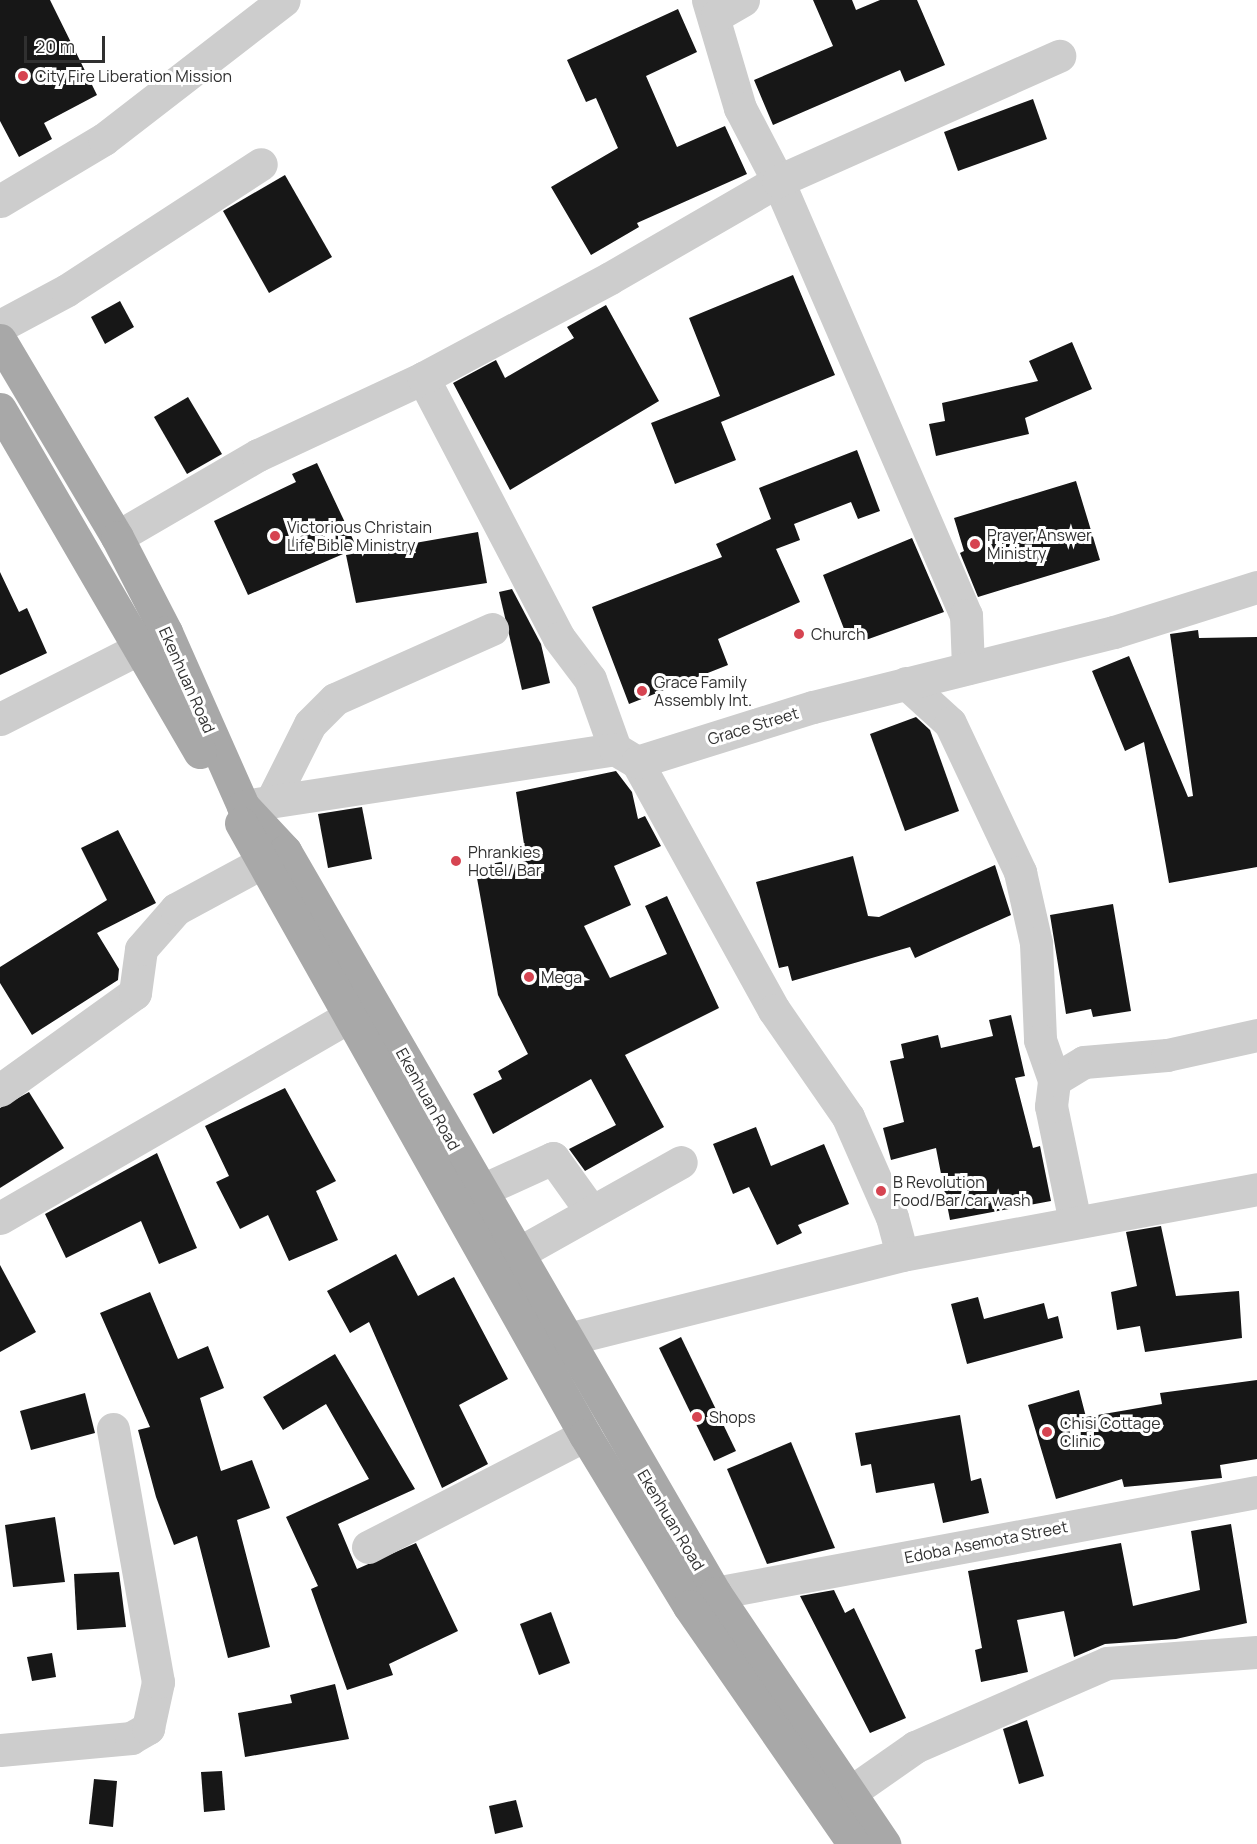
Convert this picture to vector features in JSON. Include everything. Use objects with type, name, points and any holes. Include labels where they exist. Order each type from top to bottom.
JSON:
[{"type":"main road","name":"Ekenhuan Road","points":[[0,340],[117,537],[257,803],[480,1191],[514,1255],[715,1593],[848,1794],[884,1844]]},
{"type":"main road","name":"Ekenhuan Road","points":[[0,409],[263,862],[585,1435],[689,1606],[854,1844]]},
{"type":"street","points":[[0,201],[104,139],[284,0]]},
{"type":"street","points":[[723,5],[740,108],[778,181],[966,615],[968,668]]},
{"type":"street","points":[[117,537],[258,455],[423,378],[778,181],[1059,56]]},
{"type":"street","points":[[0,326],[68,290],[261,164]]},
{"type":"street","points":[[423,378],[559,639],[590,679],[626,756],[774,1010],[848,1117],[892,1217],[902,1255]]},
{"type":"street","name":"Grace Street","points":[[257,803],[626,756],[1113,632],[1257,587]]},
{"type":"street","points":[[257,803],[310,724],[334,699],[492,629]]},
{"type":"street","points":[[0,719],[138,649]]},
{"type":"street","points":[[906,683],[950,723],[1020,872],[1035,943],[1040,1040],[1054,1080],[1051,1106],[1075,1222]]},
{"type":"street","points":[[0,1090],[135,993],[141,949],[176,909],[263,862]]},
{"type":"street","points":[[0,1218],[350,1016]]},
{"type":"street","points":[[1054,1080],[1083,1062],[1167,1055],[1257,1035]]},
{"type":"street","points":[[480,1191],[553,1158],[591,1211]]},
{"type":"street","points":[[514,1255],[681,1162]]},
{"type":"street","points":[[564,1340],[902,1255],[1257,1189]]},
{"type":"street","points":[[0,1750],[131,1738],[148,1728],[158,1682],[113,1429]]},
{"type":"street","points":[[368,1547],[585,1435]]},
{"type":"street","name":"Edoba Asemota Street","points":[[715,1593],[1257,1492]]},
{"type":"street","points":[[848,1794],[915,1747],[1107,1663],[1257,1652]]},
{"type":"building","points":[[0,0],[50,0],[97,95],[44,123],[52,139],[19,157],[0,121]]},
{"type":"building","points":[[813,0],[852,0],[856,10],[880,0],[917,0],[945,65],[905,82],[900,70],[773,125],[754,80],[833,46]]},
{"type":"building","points":[[678,9],[697,52],[646,76],[677,147],[725,126],[747,174],[637,223],[639,227],[591,255],[551,187],[618,148],[596,98],[586,102],[567,60]]},
{"type":"building","points":[[1033,99],[1047,139],[958,171],[944,132]]},
{"type":"building","points":[[285,175],[332,257],[269,293],[223,211]]},
{"type":"building","points":[[793,275],[835,375],[721,422],[736,460],[675,484],[651,423],[720,396],[689,318]]},
{"type":"building","points":[[120,301],[134,327],[105,344],[91,317]]},
{"type":"building","points":[[606,305],[659,401],[510,490],[453,383],[496,360],[505,378],[574,338],[567,327]]},
{"type":"building","points":[[1072,342],[1092,389],[1025,418],[1029,434],[936,456],[929,424],[945,421],[942,403],[1038,381],[1029,361]]},
{"type":"building","points":[[188,397],[222,454],[187,474],[154,417]]},
{"type":"building","points":[[857,450],[880,511],[858,519],[851,502],[794,524],[800,540],[776,549],[800,602],[718,639],[728,665],[629,704],[592,607],[722,557],[716,544],[771,519],[759,488]]},
{"type":"building","points":[[317,463],[357,548],[248,595],[214,521],[296,482],[292,474]]},
{"type":"building","points":[[1076,481],[1100,560],[978,597],[960,553],[964,551],[954,518]]},
{"type":"building","points":[[478,532],[487,583],[356,603],[346,555]]},
{"type":"building","points":[[912,538],[944,612],[863,641],[858,629],[846,634],[823,575]]},
{"type":"building","points":[[0,572],[19,612],[27,608],[47,653],[0,675]]},
{"type":"building","points":[[512,589],[541,644],[550,683],[522,690],[499,592]]},
{"type":"building","points":[[1198,630],[1199,638],[1257,637],[1257,867],[1169,883],[1144,742],[1125,751],[1092,671],[1129,656],[1188,797],[1193,796],[1170,634]]},
{"type":"building","points":[[916,717],[930,730],[959,811],[905,831],[870,734]]},
{"type":"building","points":[[616,771],[632,792],[638,819],[645,816],[661,846],[614,866],[631,905],[584,926],[610,978],[667,954],[645,906],[667,896],[719,1008],[625,1055],[664,1127],[585,1171],[569,1149],[616,1125],[591,1079],[493,1134],[473,1094],[502,1079],[498,1071],[528,1054],[498,995],[475,867],[526,857],[516,792]]},
{"type":"building","points":[[362,807],[372,859],[328,868],[318,814]]},
{"type":"building","points":[[118,830],[156,903],[97,933],[119,969],[118,980],[32,1035],[0,983],[0,967],[107,900],[81,848]]},
{"type":"building","points":[[853,856],[868,916],[879,917],[995,865],[1011,915],[915,958],[910,947],[792,981],[788,966],[779,968],[756,882]]},
{"type":"building","points":[[1113,904],[1131,1011],[1093,1017],[1091,1009],[1066,1014],[1050,915]]},
{"type":"building","points":[[1011,1015],[1025,1076],[1015,1078],[1033,1148],[1040,1146],[1051,1201],[950,1220],[936,1148],[891,1160],[883,1128],[904,1122],[890,1061],[904,1058],[901,1044],[938,1035],[941,1048],[993,1036],[989,1020]]},
{"type":"building","points":[[285,1088],[336,1181],[316,1191],[338,1240],[289,1261],[268,1215],[240,1229],[216,1182],[229,1176],[205,1126]]},
{"type":"building","points":[[29,1092],[64,1148],[0,1188],[0,1108]]},
{"type":"building","points":[[756,1127],[771,1166],[824,1144],[849,1204],[798,1225],[802,1233],[777,1245],[749,1187],[733,1194],[713,1144]]},
{"type":"building","points":[[157,1153],[197,1248],[159,1264],[141,1221],[66,1258],[45,1214]]},
{"type":"building","points":[[1161,1226],[1176,1296],[1239,1291],[1242,1338],[1145,1352],[1140,1326],[1117,1330],[1111,1292],[1137,1286],[1126,1232]]},
{"type":"building","points":[[396,1254],[418,1296],[454,1277],[508,1379],[459,1405],[488,1464],[442,1488],[369,1322],[350,1333],[327,1291]]},
{"type":"building","points":[[0,1265],[36,1332],[0,1352]]},
{"type":"building","points":[[150,1292],[178,1359],[208,1346],[224,1388],[200,1398],[221,1471],[252,1460],[270,1508],[237,1520],[270,1647],[228,1658],[197,1536],[174,1545],[156,1497],[138,1430],[150,1427],[100,1313]]},
{"type":"building","points":[[978,1297],[984,1319],[1044,1303],[1048,1319],[1058,1316],[1063,1338],[967,1364],[951,1304]]},
{"type":"building","points":[[681,1337],[736,1451],[714,1461],[659,1348]]},
{"type":"building","points":[[335,1354],[415,1489],[338,1524],[357,1569],[416,1543],[458,1631],[389,1664],[393,1675],[347,1690],[311,1589],[318,1586],[286,1517],[369,1479],[326,1404],[283,1430],[263,1397]]},
{"type":"building","points":[[1257,1380],[1257,1459],[1220,1465],[1222,1478],[1124,1487],[1122,1479],[1056,1499],[1028,1405],[1079,1390],[1086,1417],[1162,1404],[1160,1393]]},
{"type":"building","points":[[85,1393],[95,1433],[31,1450],[20,1411]]},
{"type":"building","points":[[960,1415],[971,1481],[981,1478],[989,1513],[943,1523],[934,1483],[876,1493],[871,1464],[861,1466],[855,1433]]},
{"type":"building","points":[[791,1442],[835,1548],[767,1564],[727,1469]]},
{"type":"building","points":[[55,1517],[65,1582],[13,1587],[5,1525]]},
{"type":"building","points":[[1231,1524],[1247,1623],[1176,1639],[1105,1644],[1074,1657],[1064,1611],[1017,1620],[1028,1672],[981,1682],[975,1650],[982,1648],[968,1571],[1121,1543],[1133,1606],[1200,1590],[1191,1531]]},
{"type":"building","points":[[119,1572],[126,1627],[77,1630],[74,1574]]},
{"type":"building","points":[[834,1590],[845,1613],[854,1608],[906,1718],[870,1733],[800,1596]]},
{"type":"building","points":[[551,1612],[570,1663],[539,1675],[520,1624]]},
{"type":"building","points":[[52,1653],[56,1677],[32,1681],[27,1657]]},
{"type":"building","points":[[335,1684],[349,1739],[245,1757],[238,1713],[292,1703],[290,1695]]},
{"type":"building","points":[[1027,1720],[1044,1776],[1019,1784],[1003,1729]]},
{"type":"building","points":[[222,1771],[225,1810],[204,1812],[201,1772]]},
{"type":"building","points":[[94,1779],[117,1781],[113,1827],[89,1824]]},
{"type":"building","points":[[516,1800],[523,1827],[495,1834],[489,1806]]},
{"type":"place","name":"City Fire Liberation Mission","points":[[23,76]]},
{"type":"place","name":"Victorious Christain Life Bible Ministry","points":[[275,536]]},
{"type":"place","name":"Prayer Answer Ministry","points":[[975,544]]},
{"type":"place","name":"Church","points":[[799,634]]},
{"type":"place","name":"Grace Family Assembly Int.","points":[[642,691]]},
{"type":"place","name":"Phrankies Hotel/ Bar","points":[[456,861]]},
{"type":"place","name":"Mega","points":[[529,977]]},
{"type":"place","name":"B Revolution Food/Bar/car wash","points":[[881,1191]]},
{"type":"place","name":"Shops","points":[[697,1417]]},
{"type":"place","name":"Chisi Cottage Clinic","points":[[1047,1432]]}]
